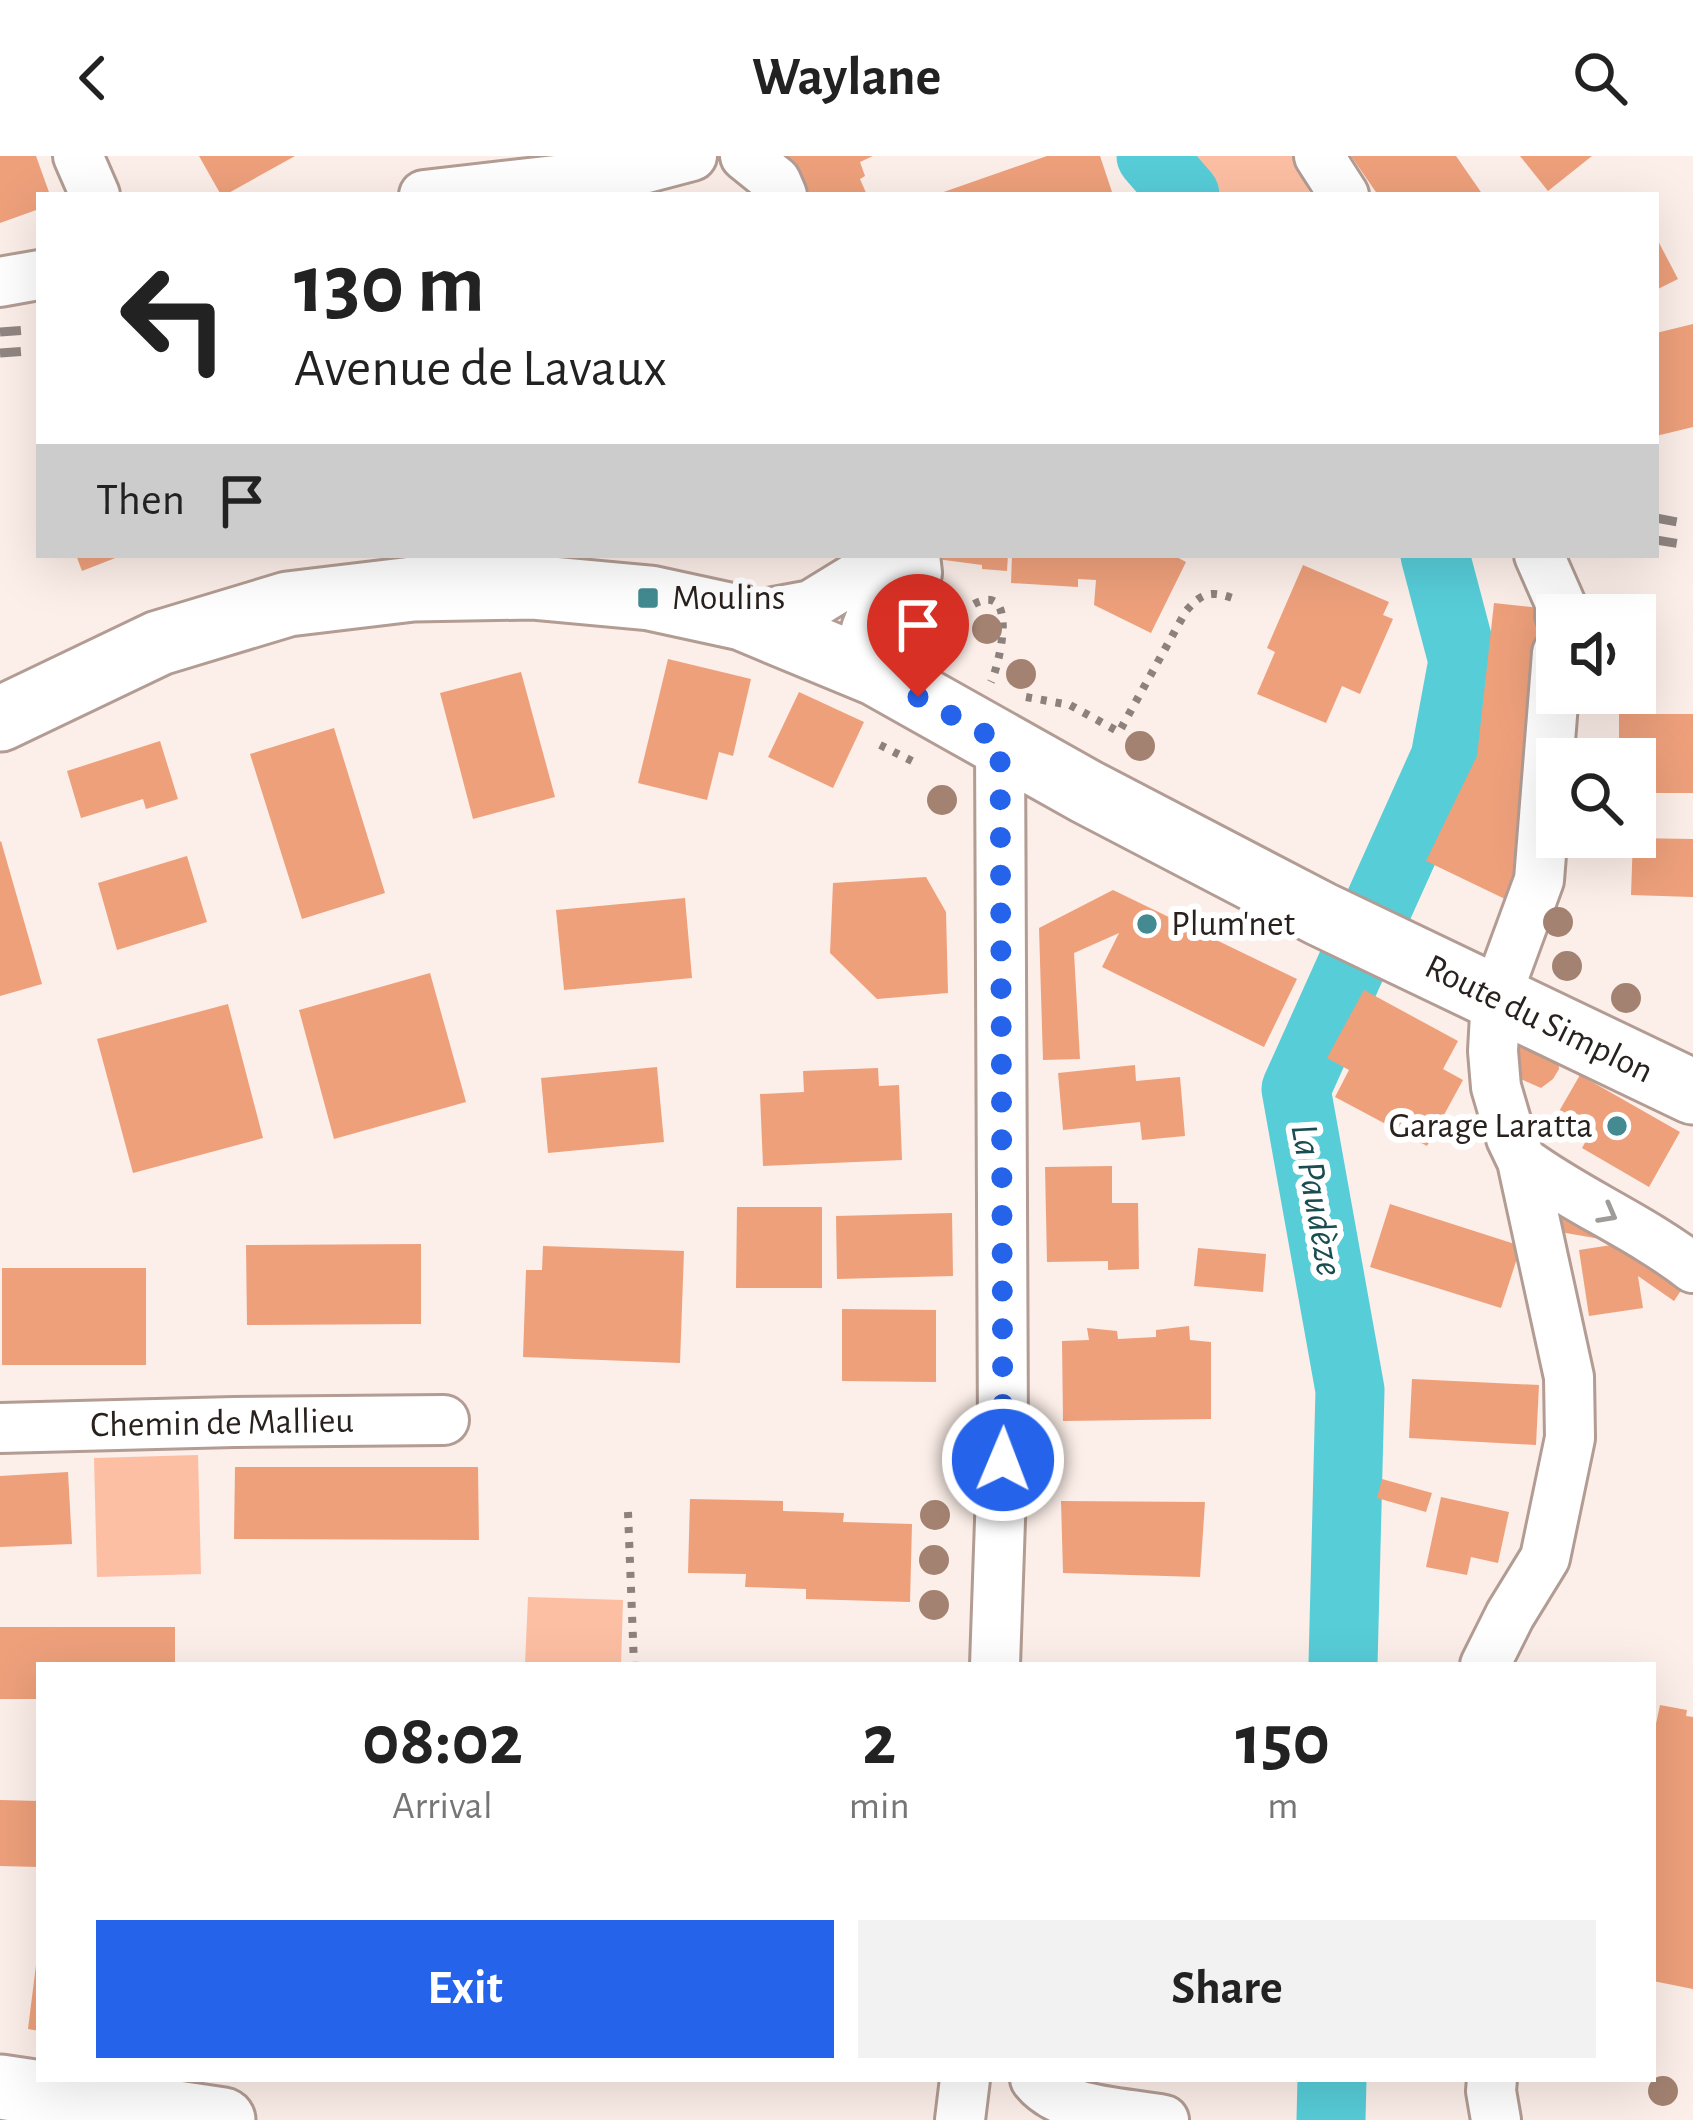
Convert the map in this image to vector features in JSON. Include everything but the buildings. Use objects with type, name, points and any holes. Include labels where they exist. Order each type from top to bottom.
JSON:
[{"type":"main road","name":"Route du Simplon","points":[[0,718],[158,643],[288,604],[413,589],[531,587],[650,598],[742,618],[877,674],[1004,708],[1087,792],[1321,914],[1693,1092]]},
{"type":"main road","points":[[0,2086],[223,2120]]},
{"type":"street","points":[[78,156],[94,192]]},
{"type":"street","points":[[449,192],[635,170],[692,156]]},
{"type":"street","points":[[745,156],[776,181],[781,192]]},
{"type":"street","points":[[1319,156],[1342,192]]},
{"type":"street","points":[[0,282],[36,276]]},
{"type":"street","points":[[742,618],[811,605],[868,570],[878,558]]},
{"type":"street","points":[[877,674],[866,629],[894,558]]},
{"type":"street","points":[[877,674],[903,646],[915,558]]},
{"type":"street","points":[[1541,558],[1556,594]]},
{"type":"street","points":[[995,1662],[1004,1434],[1004,708]]},
{"type":"street","points":[[1486,1662],[1545,1558],[1570,1438],[1569,1378],[1522,1161],[1496,1087],[1493,1051],[1496,998],[1539,880],[1552,714]]},
{"type":"street","points":[[1522,1161],[1665,1246],[1693,1268]]},
{"type":"street","name":"Chemin de Mallieu","points":[[0,1428],[444,1420]]},
{"type":"street","points":[[960,2120],[965,2082]]},
{"type":"street","points":[[1038,2082],[1082,2109],[1164,2120]]},
{"type":"street","points":[[1492,2082],[1496,2120]]},
{"type":"path","points":[[974,604],[992,600],[1003,617],[1002,647],[988,688],[1004,708],[1035,700],[1070,705],[1119,732],[1198,597],[1217,592],[1238,600]]},
{"type":"path","points":[[880,745],[912,761]]},
{"type":"path","points":[[628,1512],[634,1662]]},
{"type":"shaded area","points":[[1150,156],[1292,156],[1310,192],[1180,192]]},
{"type":"shaded area","points":[[198,1455],[201,1574],[97,1577],[94,1458]]},
{"type":"shaded area","points":[[528,1597],[623,1600],[621,1662],[525,1662]]},
{"type":"waterway","name":"La Paudèze","points":[[1151,156],[1182,192]]},
{"type":"waterway","name":"La Paudèze","points":[[1343,1662],[1350,1390],[1296,1089],[1445,758],[1463,661],[1436,558]]},
{"type":"waterway","name":"La Paudèze","points":[[1331,2120],[1332,2082]]},
{"type":"railway","points":[[0,332],[36,329]]},
{"type":"railway","points":[[0,353],[36,350]]},
{"type":"railway","points":[[1659,519],[1693,525]]},
{"type":"railway","points":[[1659,540],[1693,546]]},
{"type":"place","name":"Moulins","points":[[648,598]]},
{"type":"place","name":"Plum'net","points":[[1147,924]]},
{"type":"place","name":"Garage Laratta","points":[[1617,1126]]},
{"type":"route","points":[[918,697],[1000,742],[1003,1460]]}]
